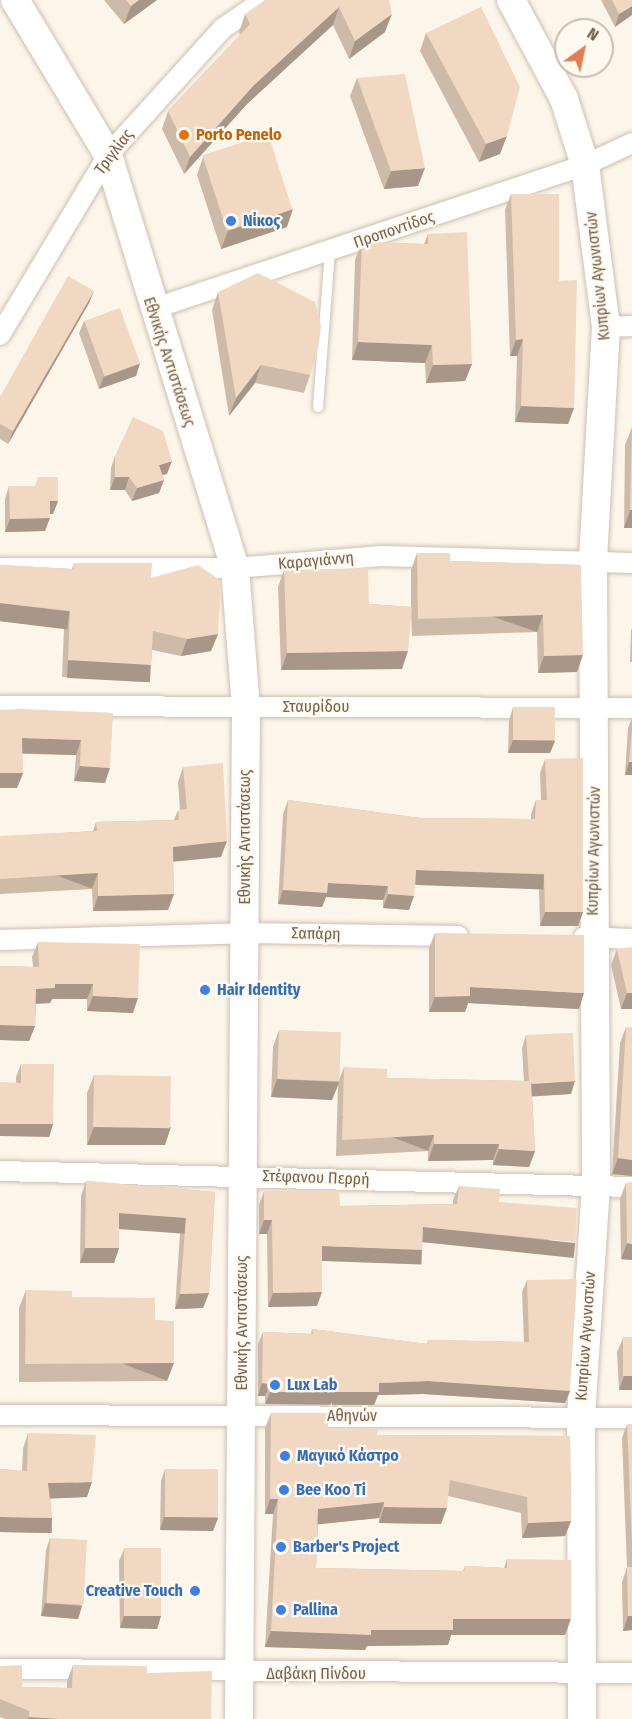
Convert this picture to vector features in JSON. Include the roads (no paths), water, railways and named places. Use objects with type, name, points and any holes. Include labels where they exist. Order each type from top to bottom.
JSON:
[{"type":"street","name":"Εθνικής Αντιστάσεως","points":[[15,0],[108,155],[152,309],[235,568],[246,707],[239,1719]]},
{"type":"street","name":"Τριγλίας","points":[[2,325],[108,155],[223,28],[264,0]]},
{"type":"street","name":"Κυπρίων Αγωνιστών","points":[[511,0],[564,99],[585,165],[619,327],[593,562],[596,708],[592,938],[596,1185],[581,1416],[582,1719]]},
{"type":"street","name":"Προποντίδος","points":[[152,309],[330,252],[585,165],[632,143]]},
{"type":"street","name":"Καραγιάννη","points":[[0,568],[235,568],[382,556],[632,563]]},
{"type":"street","name":"Σταυρίδου","points":[[0,706],[632,708]]},
{"type":"street","name":"Σαπάρη","points":[[0,940],[245,933],[477,936]]},
{"type":"street","points":[[558,937],[632,939]]},
{"type":"street","name":"Στέφανου Περρή","points":[[0,1172],[243,1175],[632,1187]]},
{"type":"street","name":"Αθηνών","points":[[0,1415],[632,1418]]},
{"type":"street","name":"Δαβάκη Πίνδου","points":[[0,1669],[240,1674],[632,1673]]},
{"type":"lane","points":[[318,407],[330,252]]},
{"type":"place","name":"Porto Penelo","points":[[184,135]]},
{"type":"place","name":"Νίκος","points":[[231,221]]},
{"type":"place","name":"Hair Identity","points":[[205,990]]},
{"type":"place","name":"Lux Lab","points":[[275,1385]]},
{"type":"place","name":"Μαγικό Κάστρο","points":[[285,1456]]},
{"type":"place","name":"Bee Koo Ti","points":[[284,1490]]},
{"type":"place","name":"Barber's Project","points":[[281,1547]]},
{"type":"place","name":"Creative Touch","points":[[195,1591]]},
{"type":"place","name":"Pallina","points":[[281,1610]]}]
